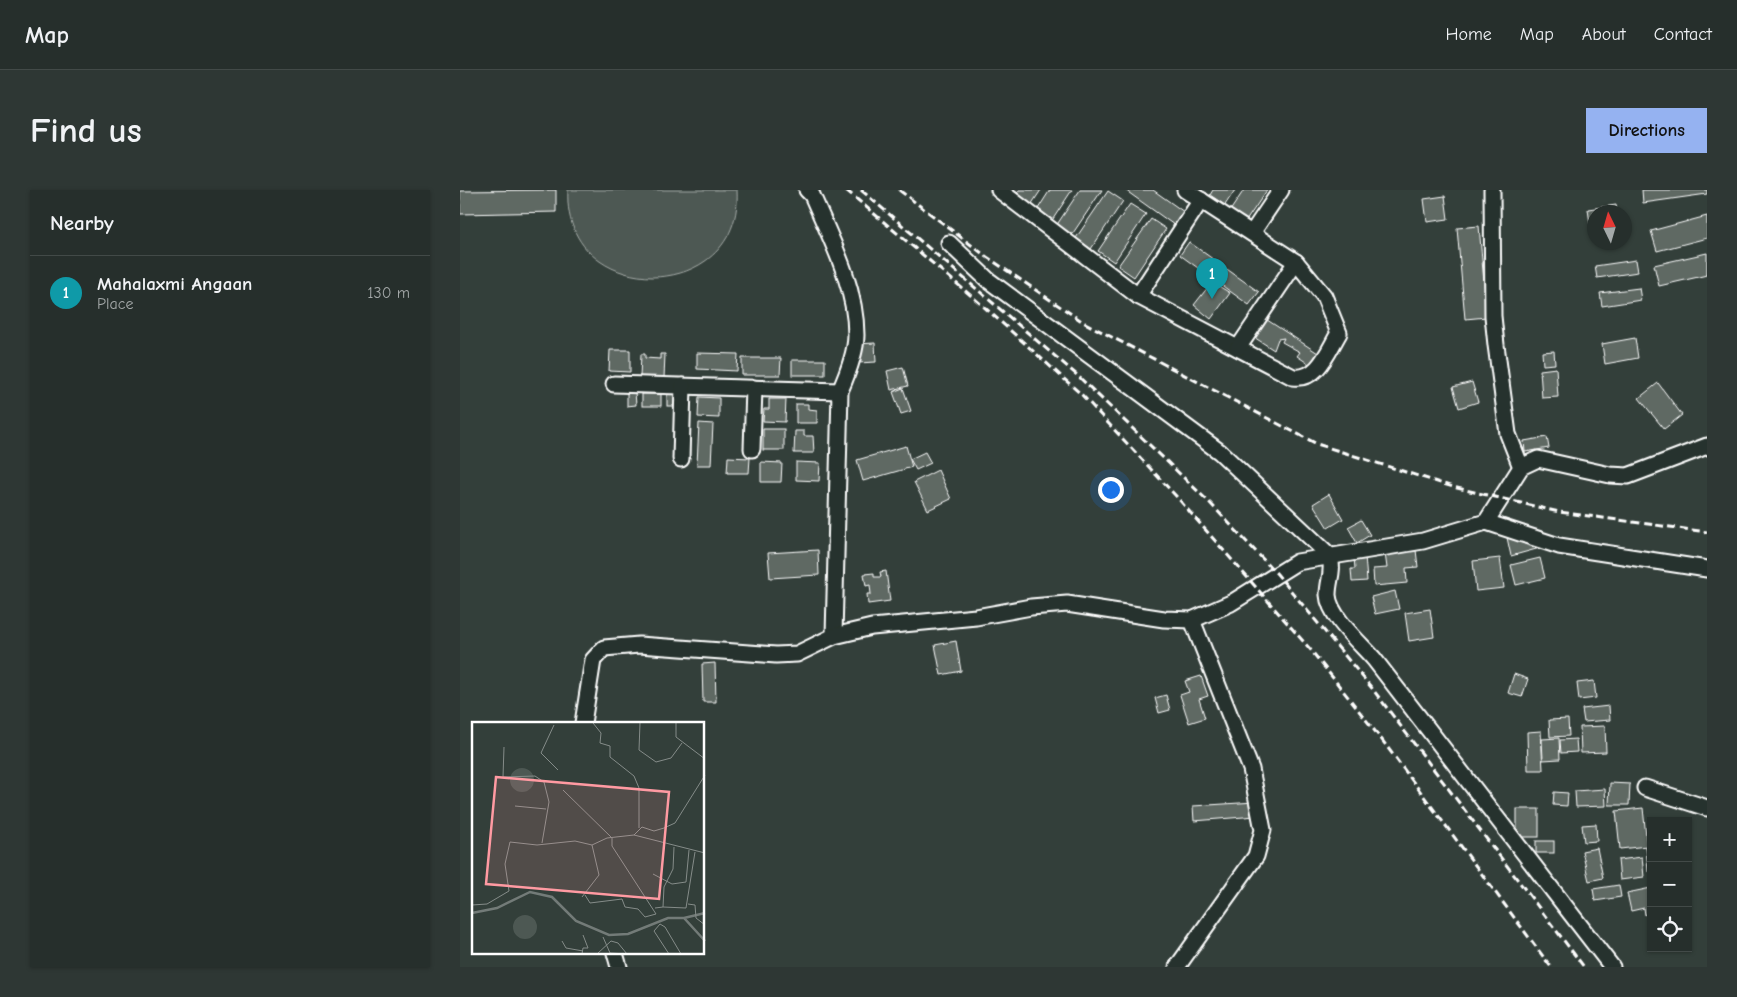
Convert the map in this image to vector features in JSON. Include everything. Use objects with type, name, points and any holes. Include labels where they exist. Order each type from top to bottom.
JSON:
[{"type":"street","points":[[806,190],[812,195],[840,259],[852,303],[856,337],[846,379],[840,391],[834,636]]},
{"type":"street","points":[[999,190],[1138,296],[1293,377],[1301,378],[1314,373],[1339,334],[1339,328],[1324,296],[1296,262],[1185,190]]},
{"type":"street","points":[[1252,232],[1281,190]]},
{"type":"street","points":[[1492,190],[1493,316],[1496,345],[1508,434],[1521,467]]},
{"type":"street","points":[[1138,296],[1201,200]]},
{"type":"street","points":[[949,244],[988,280],[1220,452],[1330,556],[1333,567],[1328,595],[1334,612],[1380,667],[1612,967]]},
{"type":"street","points":[[1238,348],[1296,262]]},
{"type":"street","points":[[614,384],[840,391]]},
{"type":"street","points":[[681,458],[683,386]]},
{"type":"street","points":[[752,449],[754,388]]},
{"type":"street","points":[[1486,522],[1521,467],[1538,459],[1610,475],[1628,476],[1707,446]]},
{"type":"street","points":[[583,722],[593,660],[604,648],[639,645],[776,655],[797,654],[834,636],[872,627],[976,617],[1031,607],[1067,604],[1164,619],[1192,620],[1231,602],[1297,562],[1422,541],[1486,522],[1559,546],[1707,569]]},
{"type":"street","points":[[1177,967],[1256,856],[1262,830],[1251,769],[1192,620]]},
{"type":"street","points":[[1645,788],[1707,808]]},
{"type":"street","points":[[615,954],[619,967]]},
{"type":"shaded area","points":[[568,190],[737,190],[731,228],[713,255],[685,272],[652,277],[620,272],[592,255],[574,228]]},
{"type":"building","points":[[556,190],[556,212],[460,214],[460,191]]},
{"type":"building","points":[[1019,190],[1041,190],[1031,205],[1016,195]]},
{"type":"building","points":[[1050,190],[1072,190],[1051,222],[1036,212]]},
{"type":"building","points":[[1080,190],[1102,190],[1071,236],[1056,226]]},
{"type":"building","points":[[1125,190],[1153,190],[1184,212],[1174,225]]},
{"type":"building","points":[[1213,190],[1235,190],[1225,205],[1210,195]]},
{"type":"building","points":[[1244,190],[1267,190],[1246,221],[1230,211]]},
{"type":"building","points":[[1642,190],[1707,190],[1707,194],[1643,203]]},
{"type":"building","points":[[1108,191],[1123,201],[1091,249],[1076,238]]},
{"type":"building","points":[[1445,196],[1448,219],[1427,222],[1424,199]]},
{"type":"building","points":[[1130,204],[1146,214],[1114,262],[1098,251]]},
{"type":"building","points":[[1707,216],[1707,238],[1657,251],[1651,231]]},
{"type":"building","points":[[1151,219],[1166,229],[1134,277],[1118,266]]},
{"type":"building","points":[[1479,226],[1487,317],[1465,319],[1457,228]]},
{"type":"building","points":[[1189,242],[1259,292],[1249,305],[1180,255]]},
{"type":"building","points":[[1707,253],[1707,275],[1659,286],[1654,265]]},
{"type":"building","points":[[1636,260],[1638,272],[1597,278],[1595,266]]},
{"type":"building","points":[[1212,282],[1230,293],[1211,319],[1194,305]]},
{"type":"building","points":[[1639,288],[1641,300],[1602,306],[1600,293]]},
{"type":"building","points":[[1261,316],[1318,353],[1315,357],[1318,358],[1312,366],[1297,356],[1300,352],[1282,342],[1284,338],[1278,339],[1274,350],[1249,334]]},
{"type":"building","points":[[1635,338],[1638,358],[1605,364],[1602,344]]},
{"type":"building","points":[[875,343],[876,362],[858,363],[857,344]]},
{"type":"building","points":[[610,350],[630,350],[630,372],[609,371]]},
{"type":"building","points":[[1554,351],[1555,364],[1543,365],[1542,352]]},
{"type":"building","points":[[697,353],[738,354],[737,371],[697,369]]},
{"type":"building","points":[[641,354],[645,354],[645,358],[660,359],[660,354],[665,354],[664,378],[640,377]]},
{"type":"building","points":[[742,358],[781,358],[780,375],[742,375]]},
{"type":"building","points":[[792,360],[825,360],[825,375],[792,375]]},
{"type":"building","points":[[903,367],[908,386],[891,390],[887,371]]},
{"type":"building","points":[[1556,368],[1558,397],[1542,398],[1540,370]]},
{"type":"building","points":[[1472,382],[1478,402],[1459,408],[1453,387]]},
{"type":"building","points":[[1658,383],[1682,415],[1664,429],[1639,398]]},
{"type":"building","points":[[903,388],[911,411],[901,414],[893,392]]},
{"type":"building","points":[[635,392],[636,405],[627,406],[627,393]]},
{"type":"building","points":[[667,393],[676,393],[676,406],[667,406]]},
{"type":"building","points":[[642,394],[661,394],[661,406],[642,406]]},
{"type":"building","points":[[699,397],[719,398],[719,418],[698,417]]},
{"type":"building","points":[[769,399],[786,399],[785,422],[763,421],[764,409],[769,409]]},
{"type":"building","points":[[796,404],[808,404],[808,409],[817,410],[817,423],[796,423]]},
{"type":"building","points":[[699,423],[713,424],[711,465],[697,465]]},
{"type":"building","points":[[763,429],[784,429],[784,450],[763,450]]},
{"type":"building","points":[[795,431],[804,431],[804,436],[813,436],[814,453],[794,453]]},
{"type":"building","points":[[1547,437],[1549,448],[1525,452],[1524,441]]},
{"type":"building","points":[[906,446],[912,467],[863,481],[857,460]]},
{"type":"building","points":[[925,452],[931,463],[916,470],[910,459]]},
{"type":"building","points":[[728,457],[750,458],[749,473],[727,473]]},
{"type":"building","points":[[761,462],[782,463],[781,482],[761,482]]},
{"type":"building","points":[[796,462],[820,463],[819,481],[796,480]]},
{"type":"building","points":[[938,470],[951,499],[928,510],[914,482]]},
{"type":"building","points":[[1329,494],[1343,519],[1328,528],[1313,504]]},
{"type":"building","points":[[1361,520],[1370,535],[1357,543],[1348,527]]},
{"type":"building","points":[[1506,533],[1539,543],[1540,548],[1511,556]]},
{"type":"building","points":[[818,550],[819,575],[770,578],[768,553]]},
{"type":"building","points":[[1416,550],[1418,567],[1406,568],[1407,583],[1374,586],[1373,569],[1387,568],[1385,553]]},
{"type":"building","points":[[1365,556],[1367,581],[1352,582],[1351,569],[1355,569],[1354,557]]},
{"type":"building","points":[[1500,558],[1504,588],[1476,591],[1473,561]]},
{"type":"building","points":[[1540,558],[1545,578],[1516,585],[1511,565]]},
{"type":"building","points":[[886,571],[890,601],[868,604],[867,594],[871,594],[870,585],[866,586],[864,574],[874,573],[874,577],[881,577],[880,572]]},
{"type":"building","points":[[1395,591],[1399,609],[1375,614],[1371,597]]},
{"type":"building","points":[[1430,609],[1434,637],[1409,641],[1405,613]]},
{"type":"building","points":[[956,641],[961,671],[941,675],[935,645]]},
{"type":"building","points":[[715,663],[716,702],[703,702],[702,664]]},
{"type":"building","points":[[1514,674],[1528,679],[1522,697],[1508,693]]},
{"type":"building","points":[[1201,676],[1208,696],[1199,699],[1205,718],[1189,723],[1180,695],[1189,692],[1185,681]]},
{"type":"building","points":[[1594,681],[1596,698],[1579,700],[1577,683]]},
{"type":"building","points":[[1166,695],[1170,710],[1159,713],[1155,698]]},
{"type":"building","points":[[1609,706],[1610,720],[1584,722],[1582,709]]},
{"type":"building","points":[[1568,719],[1569,736],[1550,737],[1549,720]]},
{"type":"building","points":[[1605,726],[1606,752],[1581,753],[1580,727]]},
{"type":"building","points":[[1541,731],[1543,770],[1528,770],[1527,732]]},
{"type":"building","points":[[1559,738],[1560,759],[1543,760],[1542,739]]},
{"type":"building","points":[[1576,739],[1577,752],[1561,753],[1560,740]]},
{"type":"building","points":[[1610,783],[1630,784],[1629,805],[1609,805]]},
{"type":"building","points":[[1605,789],[1606,806],[1576,807],[1575,791]]},
{"type":"building","points":[[1554,792],[1568,793],[1567,806],[1553,805]]},
{"type":"building","points":[[1255,802],[1256,816],[1194,821],[1193,806]]},
{"type":"building","points":[[1643,808],[1647,846],[1620,849],[1616,811]]},
{"type":"building","points":[[1517,809],[1539,809],[1539,837],[1517,837]]},
{"type":"building","points":[[1596,824],[1597,841],[1584,842],[1582,825]]},
{"type":"building","points":[[1536,841],[1554,841],[1554,853],[1536,853]]},
{"type":"building","points":[[1597,848],[1603,878],[1589,881],[1582,851]]},
{"type":"building","points":[[1642,857],[1644,877],[1620,880],[1618,860]]},
{"type":"building","points":[[1619,885],[1621,897],[1595,901],[1593,889]]},
{"type":"building","points":[[1647,889],[1647,914],[1645,915],[1644,908],[1631,911],[1627,893]]},
{"type":"railway","points":[[846,190],[982,305],[1082,395],[1175,495],[1310,649],[1382,740],[1551,967]]},
{"type":"railway","points":[[861,190],[1077,375],[1209,502],[1277,574],[1371,687],[1584,967]]},
{"type":"railway","points":[[899,190],[987,257],[1083,322],[1317,444],[1453,487],[1559,512],[1707,532]]},
{"type":"place","name":"Mahalaxmi Angaan","points":[[1212,299]]}]
